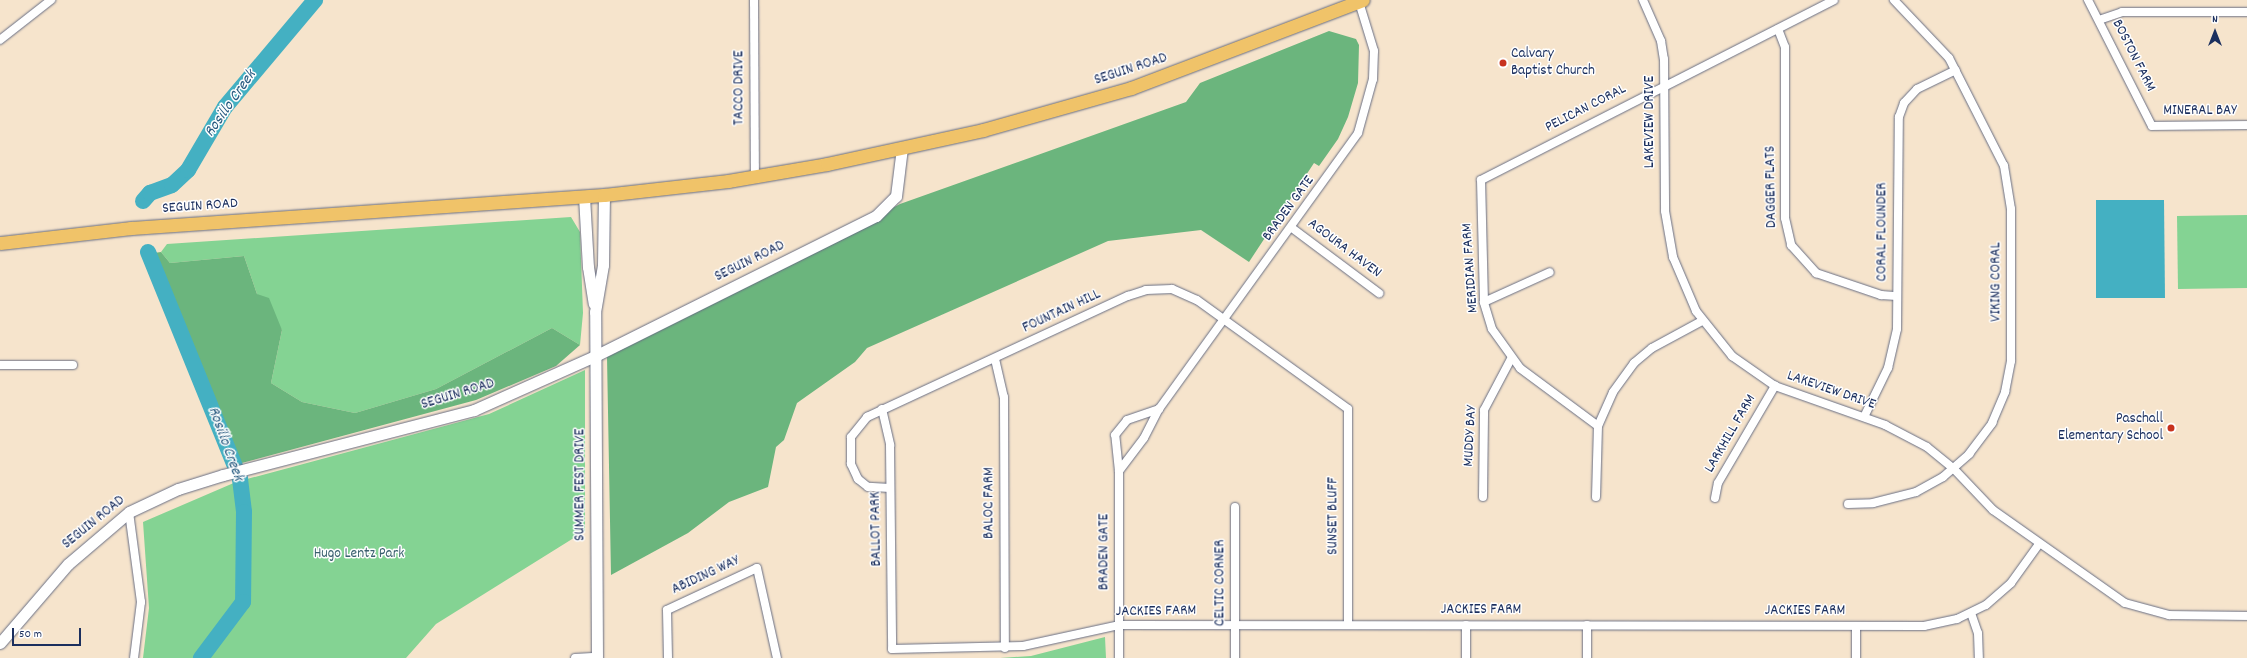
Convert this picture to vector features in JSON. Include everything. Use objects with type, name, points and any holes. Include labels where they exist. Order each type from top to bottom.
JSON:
[{"type":"main road","name":"SEGUIN ROAD","points":[[0,243],[131,228],[604,195],[755,176],[902,148],[983,130],[1132,88],[1361,1]]},
{"type":"street","points":[[0,40],[51,0]]},
{"type":"street","name":"TACCO DRIVE","points":[[754,0],[755,176]]},
{"type":"street","name":"LAKEVIEW DRIVE","points":[[1643,0],[1662,41],[1666,84],[1665,211],[1668,237],[1682,284],[1702,321],[1732,356],[1776,386],[1864,417],[1911,437],[1953,468],[1979,498],[2038,544],[2107,593],[2141,609],[2169,615],[2247,616]]},
{"type":"street","name":"PELICAN CORAL","points":[[1480,180],[1666,84],[1834,0]]},
{"type":"street","name":"VIKING CORAL","points":[[1848,504],[1901,497],[1930,485],[1953,468],[1979,444],[1992,423],[2005,392],[2011,347],[2010,191],[2001,157],[1956,70],[1940,46],[1894,0]]},
{"type":"street","name":"BOSTON FARM","points":[[2088,0],[2152,126]]},
{"type":"street","name":"BRADEN GATE","points":[[1119,470],[1144,438],[1159,409],[1347,153],[1365,114],[1373,79],[1374,51],[1361,1]]},
{"type":"street","points":[[2099,20],[2122,12],[2247,12]]},
{"type":"street","name":"DAGGER FLATS","points":[[1778,29],[1785,47],[1785,218],[1791,245],[1816,273],[1882,295],[1897,296]]},
{"type":"street","name":"CORAL FLOUNDER","points":[[1864,417],[1892,355],[1897,296],[1898,117],[1904,103],[1917,89],[1956,70]]},
{"type":"street","name":"MINERAL BAY","points":[[2152,126],[2247,126]]},
{"type":"street","name":"SEGUIN ROAD","points":[[0,643],[68,564],[129,512],[178,489],[223,475],[474,410],[595,356],[876,216],[896,196],[902,148]]},
{"type":"street","name":"MERIDIAN FARM","points":[[1480,180],[1484,302],[1492,329],[1510,359],[1598,426]]},
{"type":"street","name":"SUMMER FEST DRIVE","points":[[597,658],[595,356],[596,312],[603,265],[604,195]]},
{"type":"street","name":"SUMMER FEST DRIVE","points":[[584,196],[588,267],[596,312]]},
{"type":"street","name":"AGOURA HAVEN","points":[[1292,228],[1379,293]]},
{"type":"street","points":[[1484,302],[1550,272]]},
{"type":"street","name":"FOUNTAIN HILL","points":[[890,488],[868,487],[858,479],[851,464],[851,437],[867,417],[1146,290],[1172,289],[1184,293],[1225,320],[1348,408]]},
{"type":"street","points":[[1596,498],[1598,426],[1613,392],[1634,363],[1664,340],[1702,321]]},
{"type":"street","name":"BALOC FARM","points":[[996,358],[1004,397],[1005,648]]},
{"type":"street","name":"MUDDY BAY","points":[[1483,497],[1484,410],[1510,359]]},
{"type":"street","points":[[0,365],[73,365]]},
{"type":"street","name":"LARKHILL FARM","points":[[1715,498],[1718,483],[1776,386]]},
{"type":"street","name":"SUNSET BLUFF","points":[[1348,408],[1348,624]]},
{"type":"street","name":"BALLOT PARK","points":[[882,409],[890,445],[892,649]]},
{"type":"street","name":"BRADEN GATE","points":[[1118,658],[1119,470],[1116,435],[1120,426],[1159,409]]},
{"type":"street","name":"CELTIC CORNER","points":[[1235,507],[1235,658]]},
{"type":"street","points":[[129,512],[141,602],[134,658]]},
{"type":"street","name":"JACKIES FARM","points":[[892,649],[1005,648],[1119,625],[1935,625],[1972,613],[2011,583],[2038,544]]},
{"type":"street","name":"ABIDING WAY","points":[[668,658],[667,610],[758,568],[778,658]]},
{"type":"street","points":[[1972,613],[1978,633],[1979,658]]},
{"type":"street","points":[[1466,625],[1466,658]]},
{"type":"street","points":[[1587,625],[1587,658]]},
{"type":"street","points":[[1856,626],[1856,658]]},
{"type":"street","points":[[575,658],[597,658]]},
{"type":"green space","points":[[1329,31],[1356,39],[1359,45],[1358,83],[1348,117],[1338,139],[1319,166],[1314,163],[1249,262],[1201,230],[1108,241],[867,348],[855,362],[797,403],[784,440],[776,447],[768,487],[729,502],[688,533],[611,575],[607,357],[900,204],[1186,102],[1200,83]]},
{"type":"green space","points":[[2247,215],[2247,288],[2178,289],[2177,216]]},
{"type":"green space","points":[[571,217],[580,232],[583,313],[580,345],[552,328],[436,389],[355,413],[302,402],[271,383],[282,330],[257,294],[244,256],[170,263],[161,252],[167,244]]},
{"type":"green space","points":[[161,252],[170,263],[244,256],[257,294],[269,298],[282,330],[271,383],[302,402],[355,413],[436,389],[552,328],[580,345],[556,366],[476,400],[238,464],[154,253]]},
{"type":"green space","name":"Hugo Lentz Park","points":[[585,370],[585,531],[436,624],[406,658],[143,658],[149,608],[143,522],[236,482],[489,414]]},
{"type":"green space","points":[[1105,637],[1106,658],[1000,658],[1031,656]]},
{"type":"water","points":[[2096,200],[2164,200],[2165,298],[2096,298]]},
{"type":"waterway","name":"Rosillo Creek","points":[[143,201],[150,193],[172,185],[188,170],[225,107],[315,0]]},
{"type":"waterway","name":"Rosillo Creek","points":[[148,252],[240,479],[244,512],[243,602],[201,658]]},
{"type":"place","name":"Calvary Baptist Church","points":[[1503,63]]},
{"type":"place","name":"Paschall Elementary School","points":[[2171,428]]}]
